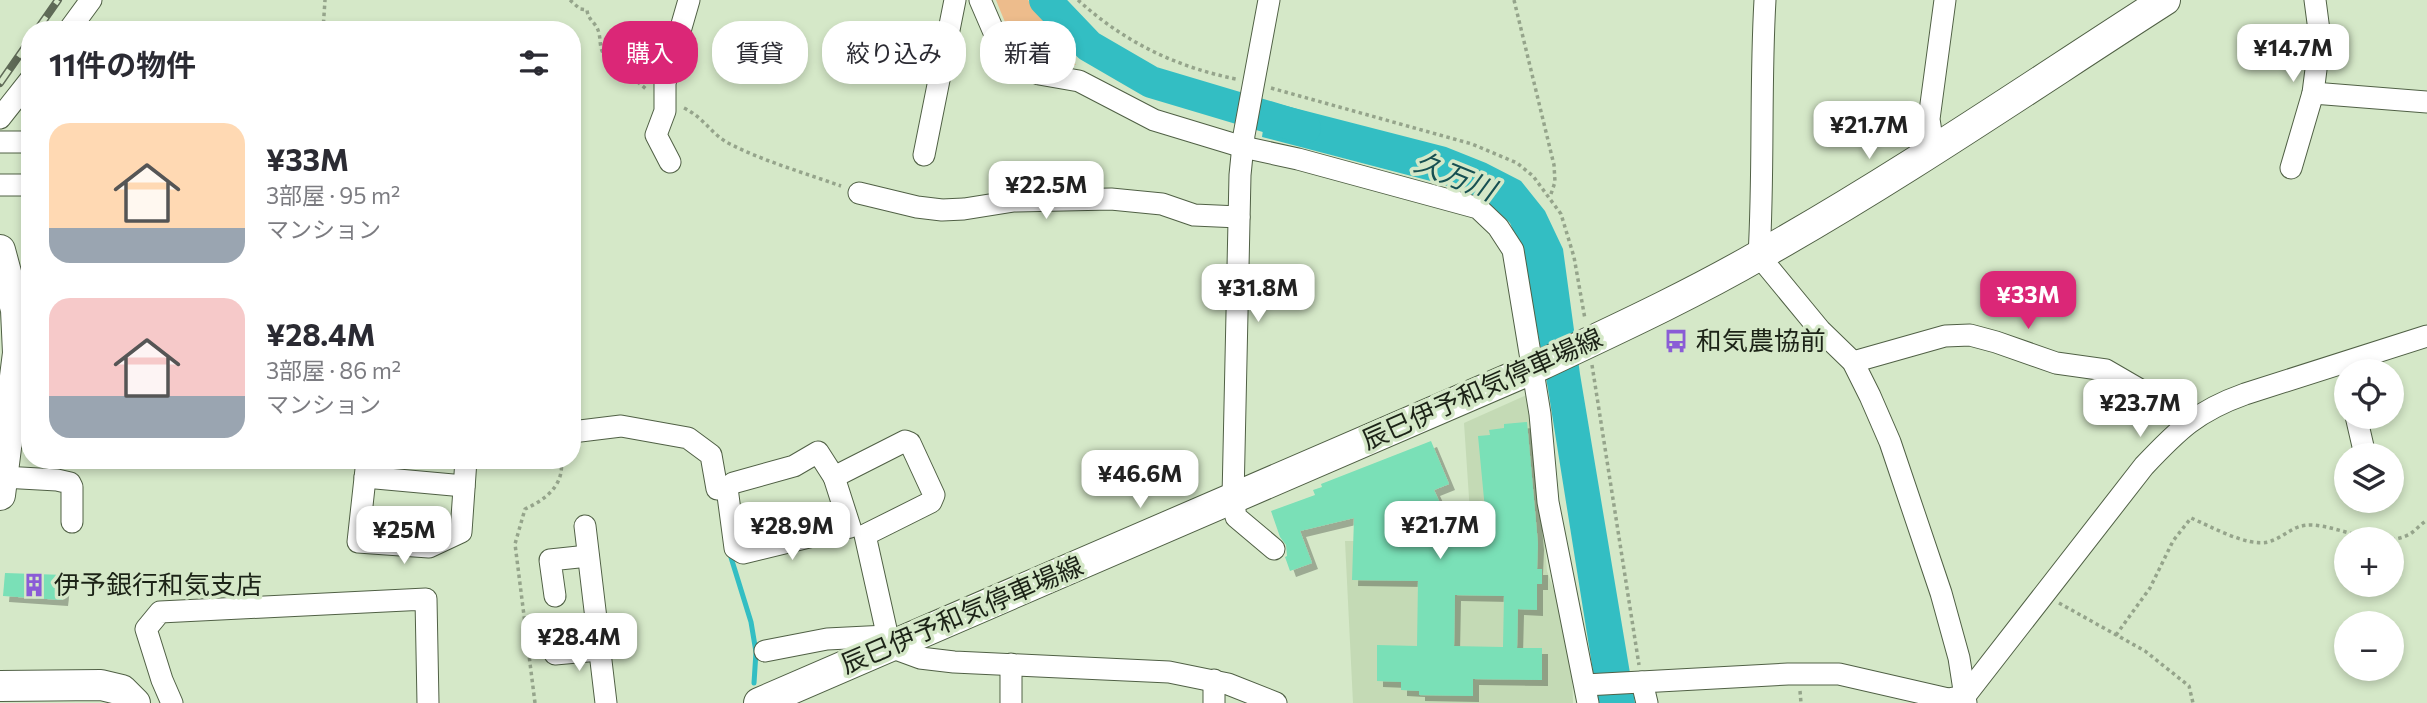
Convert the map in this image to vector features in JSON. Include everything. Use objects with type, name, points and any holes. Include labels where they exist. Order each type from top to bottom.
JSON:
[{"type":"main road","name":"辰巳伊予和気停車場線","points":[[759,703],[889,642],[1233,498],[1537,367],[1655,312],[1851,202],[2165,0]]},
{"type":"main road","points":[[0,250],[16,310],[16,353],[1,486]]},
{"type":"main road","points":[[0,686],[101,685],[122,690],[133,700]]},
{"type":"street","points":[[76,21],[91,0]]},
{"type":"street","points":[[670,162],[656,135],[664,111],[665,83],[689,0]]},
{"type":"street","points":[[924,155],[955,0]]},
{"type":"street","points":[[980,0],[999,44],[1022,68],[1079,81],[1154,120],[1244,141],[1298,159],[1478,208],[1498,227],[1513,250],[1537,367],[1548,502],[1589,691],[1642,689],[1788,674],[1839,674],[1948,699],[1966,700]]},
{"type":"street","points":[[1269,0],[1244,141],[1239,217],[1233,498],[1236,517],[1274,549]]},
{"type":"street","points":[[1765,0],[1762,50],[1763,197],[1759,256],[1820,330],[1853,362],[1889,442],[1932,567],[1959,658],[1966,700]]},
{"type":"street","points":[[1940,146],[1931,132],[1929,119],[1945,0]]},
{"type":"street","points":[[2291,168],[2313,93],[2320,38],[2315,0]]},
{"type":"street","points":[[0,118],[21,91]]},
{"type":"street","points":[[2313,93],[2427,102]]},
{"type":"street","points":[[0,142],[21,142]]},
{"type":"street","points":[[0,185],[21,185]]},
{"type":"street","points":[[859,193],[942,210],[1014,201],[1111,199],[1162,204],[1194,215],[1239,217]]},
{"type":"street","points":[[1853,362],[1945,335],[1970,335],[2056,363],[2106,370],[2175,411],[2196,416]]},
{"type":"street","points":[[2370,359],[2427,336]]},
{"type":"street","points":[[1966,700],[2144,466],[2176,432],[2216,404],[2334,372]]},
{"type":"street","points":[[581,431],[621,426],[688,439],[711,455],[717,488],[727,488],[733,483],[794,466],[818,452],[834,477],[857,531],[889,642]]},
{"type":"street","points":[[727,488],[735,548],[743,553],[857,531],[931,502],[934,495],[910,443],[905,441],[834,477]]},
{"type":"street","points":[[464,486],[366,469],[358,542],[429,547],[461,531],[465,469]]},
{"type":"street","points":[[1,486],[57,480],[70,483],[72,522]]},
{"type":"street","points":[[585,526],[606,703]]},
{"type":"street","points":[[555,596],[550,560],[588,556]]},
{"type":"street","points":[[172,703],[146,629],[160,612],[426,599],[428,703]]},
{"type":"street","points":[[765,651],[827,639],[889,642],[920,658],[1169,672],[1214,680],[1276,703]]},
{"type":"street","points":[[555,654],[599,650]]},
{"type":"street","points":[[1011,664],[1011,703]]},
{"type":"street","points":[[133,700],[162,680]]},
{"type":"street","points":[[1214,680],[1214,703]]},
{"type":"path","points":[[324,21],[325,0]]},
{"type":"path","points":[[569,0],[580,9],[587,10],[588,18],[597,27],[599,46],[603,53],[650,93],[697,114],[706,121],[712,131],[730,145],[859,193]]},
{"type":"path","points":[[1078,0],[1112,29],[1170,61],[1494,152],[1517,163],[1533,176],[1550,197],[1568,231],[1574,257],[1642,689]]},
{"type":"path","points":[[1514,0],[1554,165],[1555,182],[1550,197]]},
{"type":"path","points":[[535,703],[515,544],[525,509],[539,503],[553,491],[560,469]]},
{"type":"path","points":[[2116,635],[2150,588],[2173,541],[2191,518],[2237,538],[2257,542],[2269,542],[2295,527],[2314,525],[2390,539],[2409,534],[2427,520]]},
{"type":"path","points":[[2044,594],[2145,651],[2184,680],[2189,686],[2193,703]]},
{"type":"shaded area","points":[[996,0],[1028,0],[1044,21],[1005,21]]},
{"type":"shaded area","points":[[1529,394],[1547,571],[1571,639],[1573,703],[1353,703],[1345,541],[1459,541],[1471,528],[1464,423]]},
{"type":"water","points":[[1267,101],[1446,147],[1521,181],[1545,211],[1563,249],[1580,374],[1635,703],[1598,703],[1524,257],[1510,223],[1484,199],[1442,184],[1262,137]]},
{"type":"building","points":[[1527,422],[1538,544],[1537,569],[1542,569],[1542,584],[1537,584],[1537,610],[1518,609],[1517,648],[1542,648],[1542,680],[1473,679],[1473,696],[1419,695],[1419,691],[1401,690],[1401,682],[1377,681],[1377,645],[1417,646],[1418,581],[1352,580],[1354,518],[1300,531],[1312,563],[1290,571],[1285,557],[1286,545],[1280,537],[1271,511],[1315,495],[1313,490],[1322,487],[1321,484],[1431,441],[1449,484],[1434,490],[1440,503],[1436,505],[1450,541],[1488,541],[1478,436],[1490,435],[1489,430],[1504,428],[1504,424]],"holes":[[[1455,595],[1504,596],[1503,647],[1454,646]]]},
{"type":"building","name":"伊予銀行和気支店","points":[[5,573],[65,575],[62,600],[3,596]]},
{"type":"waterway","name":"久万川","points":[[1045,0],[1089,46],[1151,82],[1305,128]]},
{"type":"waterway","points":[[729,551],[751,622],[756,652],[754,683]]},
{"type":"railway","points":[[43,21],[58,0]]},
{"type":"railway","points":[[0,83],[21,53]]},
{"type":"place","name":"和気農協前","points":[[1676,341]]},
{"type":"place","name":"伊予銀行和気支店","points":[[34,585]]}]
